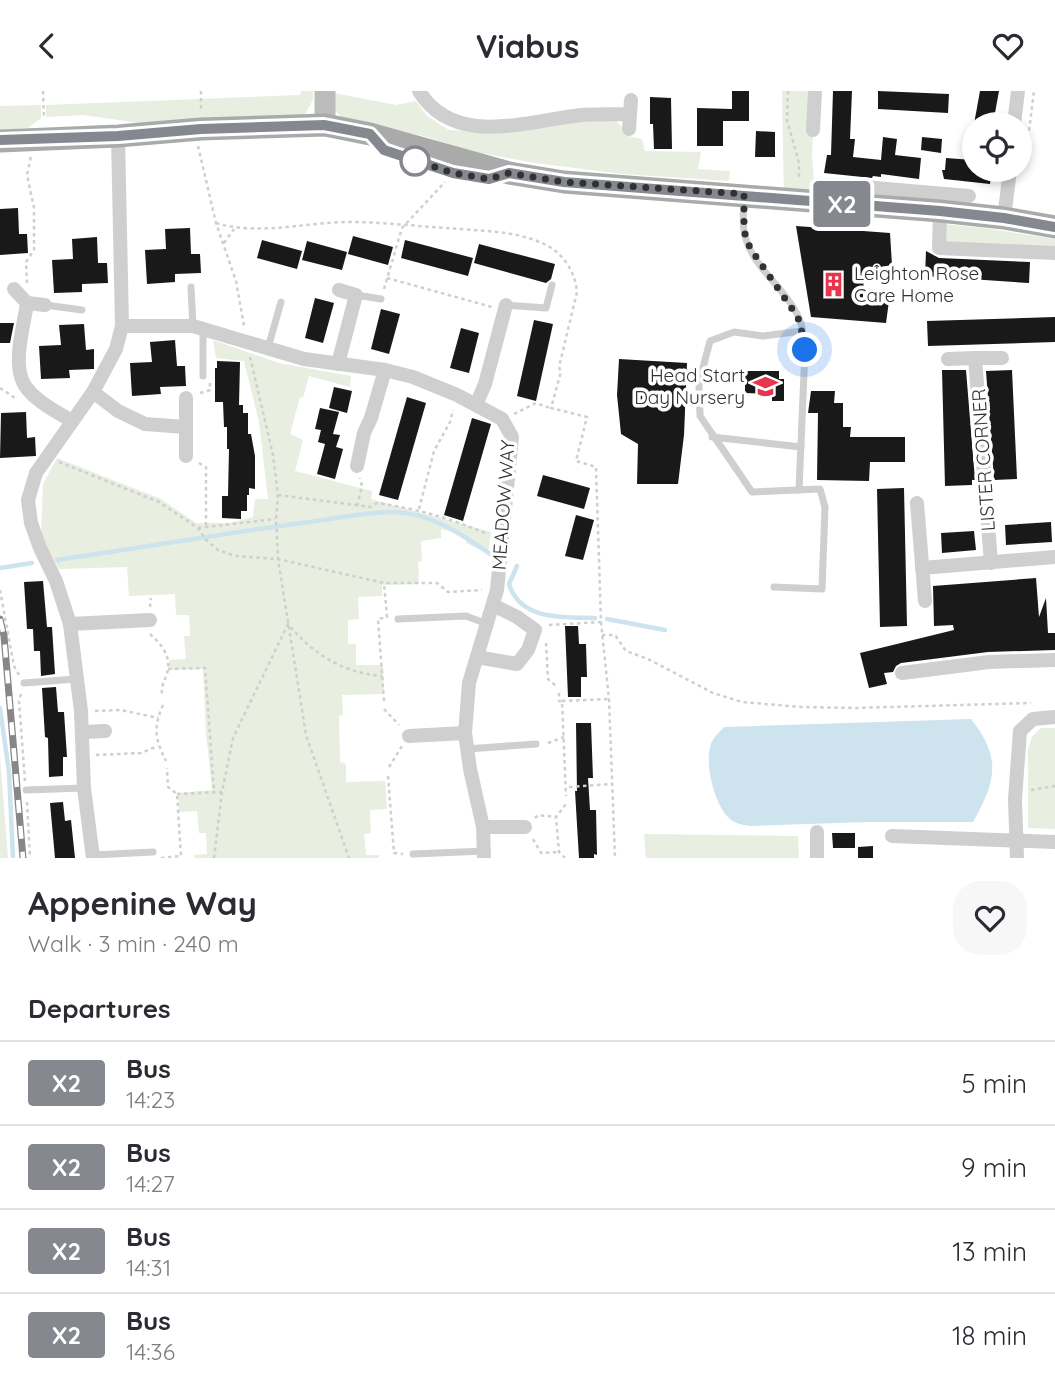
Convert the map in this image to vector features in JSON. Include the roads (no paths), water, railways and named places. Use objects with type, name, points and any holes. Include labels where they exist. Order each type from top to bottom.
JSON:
[{"type":"main road","points":[[0,141],[324,125],[370,134],[509,173],[564,182],[744,194],[800,201],[886,198],[940,211],[1055,227]]},
{"type":"street","points":[[324,125],[325,91]]},
{"type":"street","points":[[419,91],[427,104],[442,117],[463,124],[516,125],[581,115],[630,114]]},
{"type":"street","points":[[813,130],[815,91]]},
{"type":"street","points":[[1015,112],[1018,91]]},
{"type":"street","points":[[92,856],[84,787],[83,731],[70,624],[56,581],[31,523],[28,500],[36,473],[93,391],[116,349],[122,326],[118,136]]},
{"type":"street","points":[[1004,218],[1008,182]]},
{"type":"street","points":[[830,184],[886,198],[969,196]]},
{"type":"street","points":[[940,211],[939,248],[1055,253]]},
{"type":"street","points":[[14,289],[27,303],[46,305]]},
{"type":"street","points":[[338,364],[356,295],[339,290]]},
{"type":"street","points":[[27,303],[20,375],[25,387],[72,421]]},
{"type":"street","points":[[476,405],[485,384],[505,308]]},
{"type":"street","name":"MEADOW WAY","points":[[122,326],[198,327],[304,359],[385,370],[413,377],[457,395],[502,419],[512,437],[497,590],[469,683],[465,733],[483,827],[485,855]]},
{"type":"street","name":"LISTER CORNER","points":[[975,358],[991,563]]},
{"type":"street","points":[[948,359],[1002,358]]},
{"type":"street","points":[[357,466],[364,433],[385,370]]},
{"type":"street","points":[[93,391],[118,411],[145,424],[185,427]]},
{"type":"street","points":[[186,398],[186,456]]},
{"type":"street","points":[[917,503],[925,601]]},
{"type":"street","points":[[922,569],[1055,557]]},
{"type":"street","points":[[477,657],[517,664],[528,650],[535,630],[493,605]]},
{"type":"street","points":[[70,624],[150,620]]},
{"type":"street","points":[[902,673],[989,663],[1055,660]]},
{"type":"street","points":[[1017,858],[1016,791],[1020,731],[1032,719],[1055,717]]},
{"type":"street","points":[[83,731],[105,731]]},
{"type":"street","points":[[409,736],[465,733]]},
{"type":"street","points":[[483,827],[525,827]]},
{"type":"street","points":[[817,832],[817,858]]},
{"type":"street","points":[[892,836],[1055,842]]},
{"type":"lane","points":[[370,134],[384,150],[453,173],[489,179],[509,173]]},
{"type":"lane","points":[[744,194],[744,231],[750,248],[791,306],[802,331],[805,350],[799,490]]},
{"type":"lane","points":[[505,308],[546,308],[552,285]]},
{"type":"lane","points":[[191,287],[203,376]]},
{"type":"lane","points":[[356,295],[381,299]]},
{"type":"lane","points":[[268,348],[281,302]]},
{"type":"lane","points":[[46,305],[82,310]]},
{"type":"lane","points":[[774,587],[822,589],[825,507],[820,489],[752,492],[700,416],[699,383],[710,341],[734,333],[763,335],[802,331]]},
{"type":"lane","points":[[712,437],[801,447]]},
{"type":"lane","points":[[398,619],[466,615],[487,624]]},
{"type":"lane","points":[[24,683],[76,679]]},
{"type":"lane","points":[[467,749],[536,744]]},
{"type":"lane","points":[[26,790],[84,787]]},
{"type":"lane","points":[[92,856],[153,852]]},
{"type":"lane","points":[[413,854],[485,855]]},
{"type":"water","points":[[971,719],[988,746],[992,770],[987,794],[973,822],[751,826],[732,821],[724,813],[711,781],[710,748],[714,738],[724,727]]},
{"type":"waterway","points":[[57,560],[385,512],[407,513],[433,520],[490,554]]},
{"type":"waterway","points":[[0,568],[32,563]]},
{"type":"waterway","points":[[517,566],[509,584],[523,605],[544,615],[595,618]]},
{"type":"waterway","points":[[607,619],[665,630]]},
{"type":"waterway","points":[[0,708],[9,772],[13,858]]},
{"type":"railway","points":[[0,619],[4,636],[23,858]]},
{"type":"place","name":"Leighton Rose Care Home","points":[[834,284]]},
{"type":"place","name":"Head Start Day Nursery","points":[[765,386]]}]
